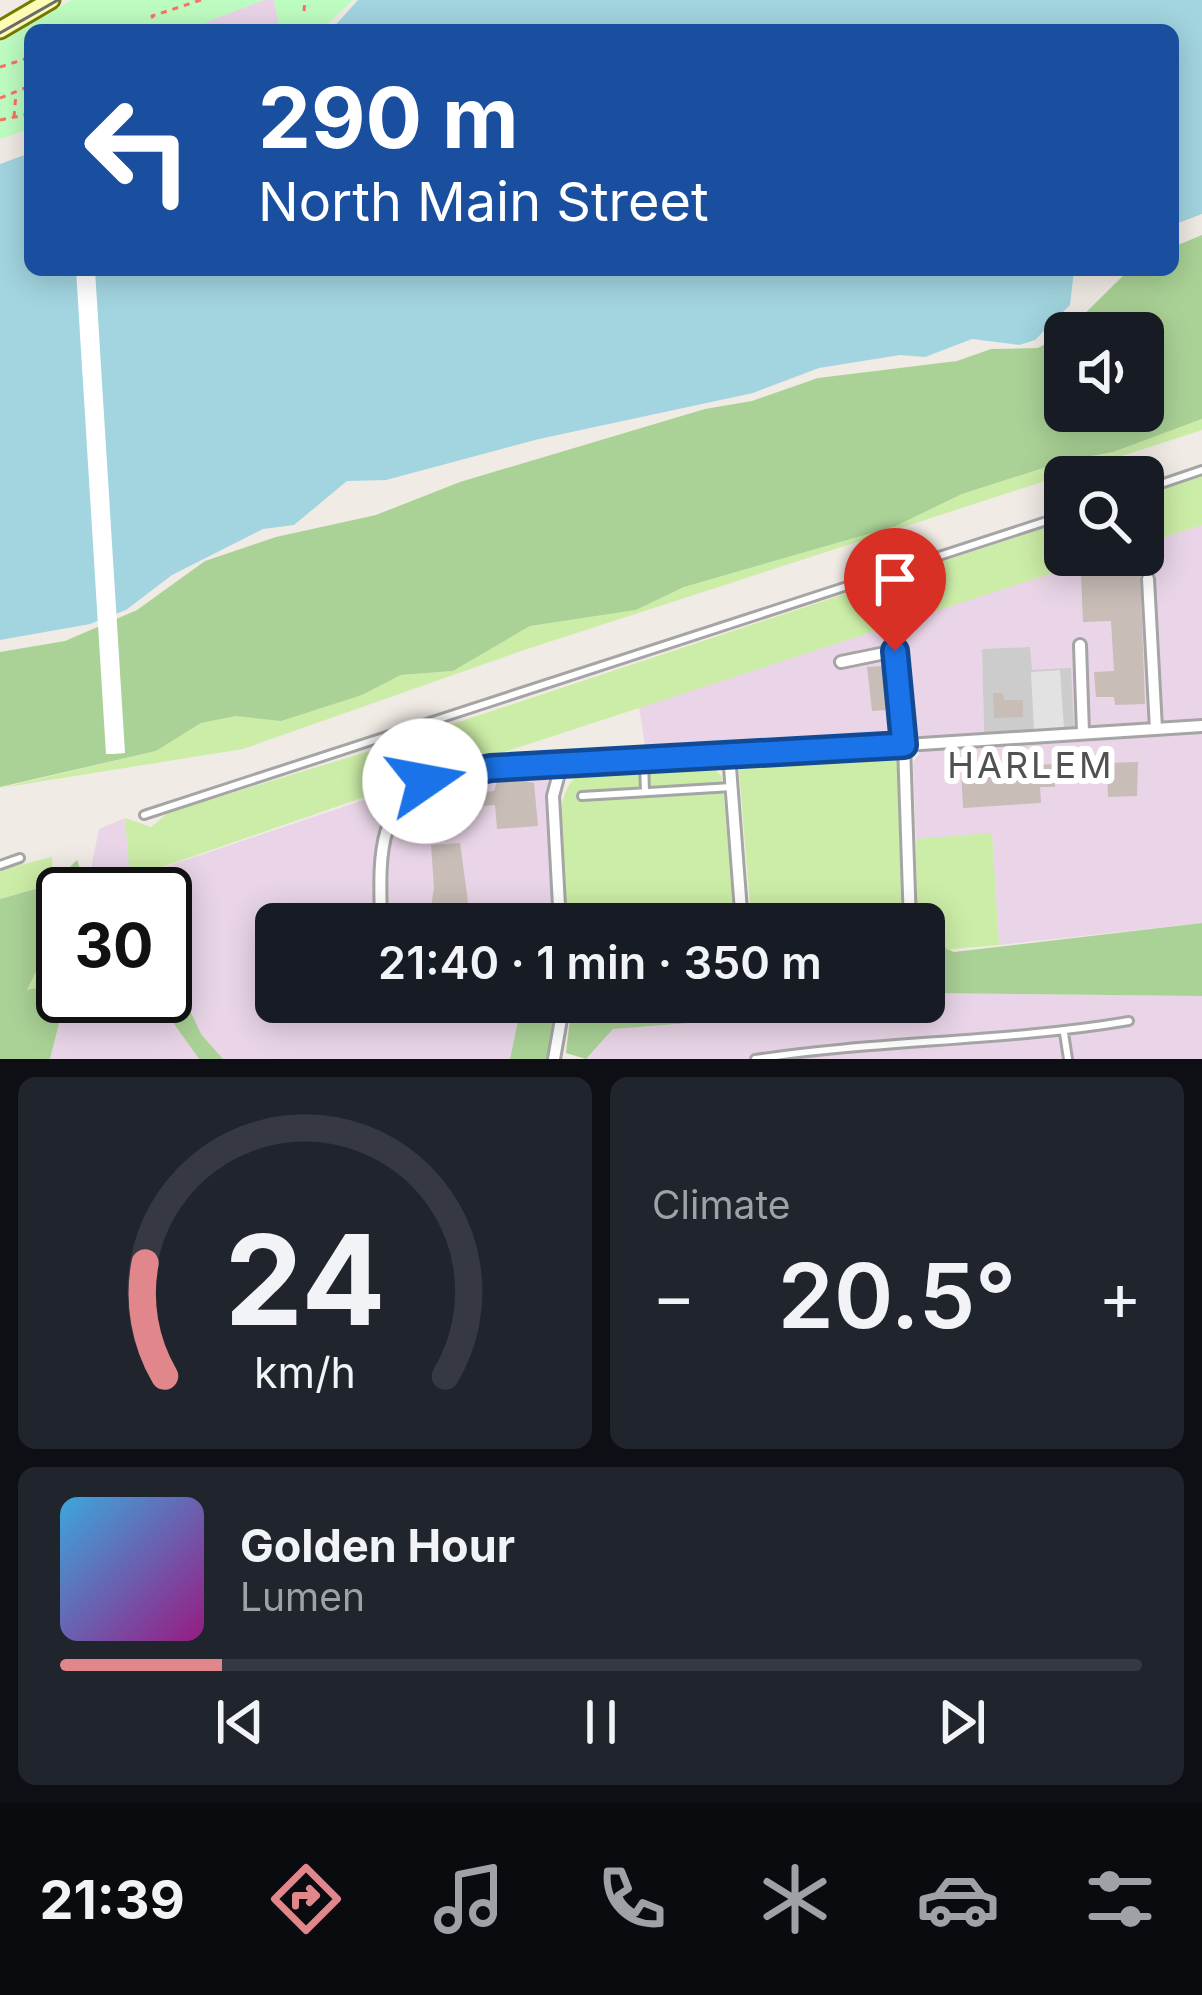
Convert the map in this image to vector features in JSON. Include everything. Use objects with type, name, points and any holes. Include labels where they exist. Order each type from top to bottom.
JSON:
[{"type":"main road","points":[[0,30],[51,0]]},
{"type":"street","points":[[1148,579],[1156,729]]},
{"type":"street","points":[[1080,645],[1083,733]]},
{"type":"street","points":[[841,662],[895,651],[904,745],[909,903]]},
{"type":"street","points":[[381,903],[380,852],[386,824],[425,781],[491,768],[1202,727]]},
{"type":"street","points":[[729,754],[740,903]]},
{"type":"street","points":[[559,903],[553,796],[560,766]]},
{"type":"street","points":[[554,1059],[560,1023]]},
{"type":"lane","points":[[1164,483],[1202,470]]},
{"type":"lane","points":[[144,814],[415,730],[1044,522]]},
{"type":"lane","points":[[415,730],[491,768]]},
{"type":"lane","points":[[644,760],[645,792]]},
{"type":"lane","points":[[582,796],[731,788]]},
{"type":"lane","points":[[0,865],[20,858]]},
{"type":"lane","points":[[755,1059],[832,1047],[1064,1032],[1129,1021]]},
{"type":"lane","points":[[1064,1032],[1068,1059]]},
{"type":"path","points":[[154,24],[152,16],[201,0]]},
{"type":"path","points":[[304,11],[305,0]]},
{"type":"path","points":[[0,98],[24,84]]},
{"type":"path","points":[[14,117],[13,105],[20,103],[15,92]]},
{"type":"path","points":[[0,120],[24,115]]},
{"type":"shaded area","points":[[274,0],[279,24],[206,24]]},
{"type":"shaded area","points":[[1202,525],[1202,721],[1074,730],[1031,670],[1029,647],[982,650],[984,734],[646,753],[639,706],[1044,576],[1164,576],[1164,537]]},
{"type":"shaded area","points":[[1030,647],[1032,670],[1071,668],[1074,730],[984,734],[982,649]]},
{"type":"shaded area","points":[[1060,670],[1064,728],[1034,730],[1031,672]]},
{"type":"shaded area","points":[[1202,733],[1202,923],[999,945],[992,834],[916,839],[913,762],[921,751]]},
{"type":"shaded area","points":[[533,771],[548,780],[554,903],[255,903],[255,1023],[518,1023],[510,1059],[223,1059],[201,1034],[192,1015],[192,867],[165,867],[411,784]]},
{"type":"shaded area","points":[[125,818],[130,867],[91,867],[99,829]]},
{"type":"shaded area","points":[[945,993],[1202,996],[1202,1059],[586,1059],[613,1029],[691,1023],[945,1023]]},
{"type":"shaded area","points":[[59,1023],[174,1023],[199,1059],[50,1059]]},
{"type":"green space","points":[[72,0],[264,0],[206,24],[31,24]]},
{"type":"green space","points":[[274,0],[353,0],[327,24],[279,24]]},
{"type":"green space","points":[[24,28],[24,131],[0,139],[0,42]]},
{"type":"green space","points":[[1202,235],[1202,419],[1113,452],[1044,456],[1044,468],[962,494],[896,526],[684,587],[636,610],[530,626],[453,671],[401,675],[362,695],[281,721],[236,716],[201,723],[156,751],[0,787],[0,652],[65,641],[137,610],[205,561],[276,537],[376,515],[460,482],[705,409],[752,401],[818,378],[957,361],[991,349],[1044,345],[1044,432],[1164,432],[1164,312],[1086,312],[1123,276],[1179,276],[1179,245]]},
{"type":"green space","points":[[1202,419],[1202,430],[1122,456],[1092,456]]},
{"type":"green space","points":[[1044,468],[1044,481],[521,651],[243,749],[0,788],[156,751],[201,723],[236,716],[281,720],[362,695],[401,675],[453,671],[530,626],[636,610],[684,587],[896,526],[962,494]]},
{"type":"green space","points":[[1202,476],[1202,525],[1164,537],[1164,489]]},
{"type":"green space","points":[[1044,528],[1044,576],[489,757],[432,731]]},
{"type":"green space","points":[[419,736],[452,749],[436,754],[440,771],[162,867],[129,867],[125,818],[151,827],[169,812]]},
{"type":"green space","points":[[890,751],[899,760],[903,903],[750,903],[739,771],[746,762]]},
{"type":"green space","points":[[708,762],[722,777],[733,903],[566,903],[560,819],[571,782],[584,770]]},
{"type":"green space","points":[[992,833],[999,945],[945,950],[945,903],[917,903],[916,839]]},
{"type":"green space","points":[[52,857],[53,867],[36,867],[36,889],[0,899],[0,870]]},
{"type":"green space","points":[[36,889],[36,972],[27,990],[36,988],[36,1023],[59,1023],[50,1059],[0,1059],[0,899]]},
{"type":"green space","points":[[1202,923],[1202,996],[945,993],[945,948],[954,952]]},
{"type":"green space","points":[[192,1015],[201,1034],[223,1059],[199,1059],[173,1023],[192,1023]]},
{"type":"green space","points":[[518,1023],[555,1023],[549,1059],[510,1059]]},
{"type":"green space","points":[[570,1023],[691,1023],[613,1029],[586,1059],[566,1053]]},
{"type":"water","points":[[358,0],[1202,0],[1202,214],[1179,223],[1179,24],[336,24]]},
{"type":"water","points":[[24,155],[24,276],[1073,276],[1070,305],[1063,312],[1044,312],[1044,331],[1035,340],[1019,345],[972,339],[925,357],[900,355],[819,368],[753,393],[539,439],[386,480],[347,481],[294,525],[263,529],[172,575],[126,610],[90,624],[0,640],[0,164]]},
{"type":"pier","points":[[76,276],[95,276],[125,753],[106,754]]},
{"type":"building","points":[[1081,576],[1140,576],[1145,704],[1115,705],[1114,697],[1096,697],[1094,672],[1114,671],[1111,621],[1083,622]]},
{"type":"building","points":[[884,666],[886,710],[872,711],[867,667]]},
{"type":"building","points":[[993,693],[1003,693],[1004,700],[1023,700],[1023,717],[994,718]]},
{"type":"building","points":[[1138,762],[1137,796],[1108,797],[1107,763]]},
{"type":"building","points":[[1054,764],[1055,787],[1040,787],[1041,803],[963,808],[961,770]]},
{"type":"building","points":[[497,781],[534,783],[538,826],[497,829],[495,805],[483,806],[483,792],[494,791]]},
{"type":"building","points":[[460,843],[468,903],[432,903],[431,845]]},
{"type":"tram line","points":[[0,33],[58,0]]},
{"type":"district","name":"HARLEM","points":[[1031,765]]},
{"type":"route","points":[[425,781],[491,768],[904,745],[895,651]]}]
